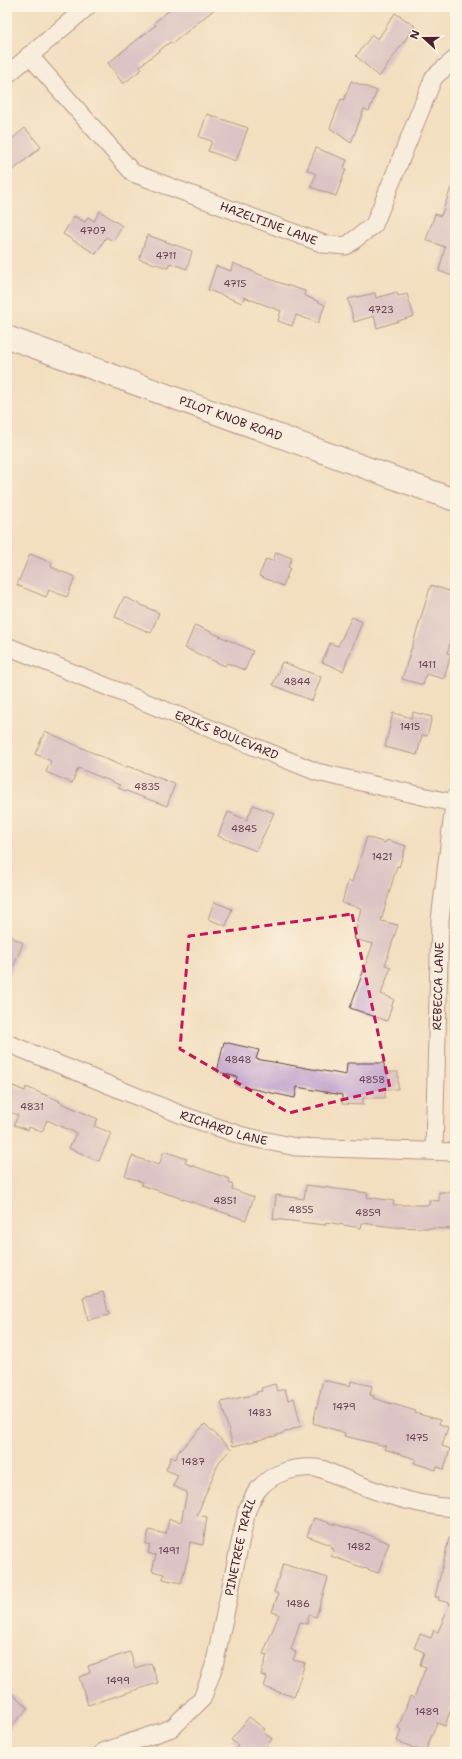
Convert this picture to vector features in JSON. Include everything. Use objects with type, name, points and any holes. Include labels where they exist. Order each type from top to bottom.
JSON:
[{"type":"main road","name":"PILOT KNOB ROAD","points":[[7,337],[455,500]]},
{"type":"street","points":[[7,75],[87,7]]},
{"type":"street","name":"HAZELTINE LANE","points":[[29,55],[133,173],[324,244],[346,246],[374,225],[434,77],[455,59]]},
{"type":"street","name":"ERIKS BOULEVARD","points":[[7,646],[317,772],[454,800]]},
{"type":"street","name":"REBECCA LANE","points":[[434,1152],[440,920],[454,800]]},
{"type":"street","name":"RICHARD LANE","points":[[7,1043],[182,1115],[243,1136],[296,1147],[455,1152]]},
{"type":"street","name":"PINETREE TRAIL","points":[[103,1752],[172,1728],[202,1699],[214,1666],[247,1510],[257,1491],[274,1477],[293,1468],[322,1469],[366,1488],[397,1498],[430,1506],[455,1508]]},
{"type":"highlighted area","points":[[352,914],[390,1088],[289,1113],[180,1049],[189,936]]},
{"type":"building","points":[[173,7],[217,7],[172,44],[170,42],[140,66],[142,69],[123,84],[108,63],[156,25],[154,23]]},
{"type":"building","points":[[395,13],[415,26],[379,77],[356,56],[372,35],[378,39]]},
{"type":"building","points":[[351,81],[377,91],[369,111],[364,109],[351,143],[330,128],[341,99],[344,100]]},
{"type":"building","points":[[207,114],[248,128],[236,161],[208,151],[212,141],[199,137]]},
{"type":"building","points":[[25,128],[41,147],[7,175],[7,143]]},
{"type":"building","points":[[316,148],[347,160],[344,168],[346,169],[336,196],[311,187],[316,174],[307,170]]},
{"type":"building","points":[[453,182],[455,182],[455,277],[439,271],[445,247],[426,240],[435,214],[441,216]]},
{"type":"building","points":[[100,211],[122,226],[113,241],[106,237],[96,254],[63,234],[74,216],[85,222],[88,217],[94,221]]},
{"type":"building","points":[[147,235],[192,251],[187,269],[170,263],[168,268],[139,259]]},
{"type":"building","points":[[233,263],[277,282],[305,291],[304,295],[325,305],[318,323],[296,315],[292,326],[278,321],[281,311],[244,297],[242,303],[208,290],[216,266],[231,271]]},
{"type":"building","points":[[397,292],[398,296],[407,294],[414,316],[377,328],[374,316],[354,322],[348,299],[375,293],[376,298]]},
{"type":"building","points":[[276,552],[292,558],[283,586],[259,576],[266,559],[273,561]]},
{"type":"building","points":[[30,554],[52,563],[51,567],[75,577],[67,597],[49,590],[46,597],[17,585]]},
{"type":"building","points":[[431,585],[455,593],[455,629],[447,653],[451,654],[444,679],[426,674],[423,685],[402,679]]},
{"type":"building","points":[[124,597],[159,613],[151,633],[115,617]]},
{"type":"building","points":[[352,617],[362,622],[343,671],[322,662],[330,643],[338,646]]},
{"type":"building","points":[[195,625],[253,651],[245,670],[227,663],[225,666],[185,648]]},
{"type":"building","points":[[282,662],[321,677],[312,701],[273,685]]},
{"type":"building","points":[[413,712],[432,717],[427,736],[422,735],[417,755],[385,747],[393,713],[412,718]]},
{"type":"building","points":[[45,731],[126,768],[127,766],[175,784],[167,806],[118,788],[120,785],[78,768],[72,783],[46,772],[51,761],[35,754]]},
{"type":"building","points":[[253,805],[274,813],[256,851],[218,836],[228,812],[247,820]]},
{"type":"building","points":[[367,837],[385,843],[387,840],[406,846],[399,867],[397,866],[381,921],[398,925],[385,965],[391,967],[381,994],[394,999],[387,1021],[350,1008],[373,944],[354,939],[361,908],[342,903],[348,881],[352,882]]},
{"type":"building","points":[[214,902],[232,909],[226,926],[208,919]]},
{"type":"building","points":[[7,935],[23,943],[8,980],[7,980]]},
{"type":"building","points":[[224,1042],[259,1050],[256,1059],[346,1075],[347,1063],[384,1063],[385,1072],[398,1072],[398,1089],[385,1089],[385,1098],[363,1098],[363,1105],[342,1104],[342,1095],[297,1087],[295,1098],[235,1085],[237,1077],[217,1072]]},
{"type":"building","points":[[13,1086],[25,1091],[26,1087],[98,1119],[94,1126],[111,1133],[99,1161],[69,1148],[76,1133],[47,1120],[42,1132],[29,1127],[28,1130],[14,1125],[18,1115],[7,1111],[7,1102]]},
{"type":"building","points":[[164,1151],[187,1159],[185,1163],[230,1179],[229,1183],[233,1185],[232,1189],[254,1197],[246,1220],[141,1185],[142,1182],[125,1176],[132,1156],[159,1165]]},
{"type":"building","points":[[306,1185],[368,1193],[367,1197],[394,1201],[393,1205],[429,1205],[429,1200],[439,1201],[439,1192],[455,1192],[455,1229],[393,1227],[362,1223],[361,1228],[326,1222],[325,1225],[273,1219],[276,1195],[304,1199]]},
{"type":"building","points":[[103,1292],[109,1315],[88,1320],[83,1297]]},
{"type":"building","points":[[323,1380],[350,1386],[351,1381],[372,1386],[370,1395],[374,1396],[373,1398],[440,1420],[439,1424],[448,1427],[442,1446],[450,1449],[444,1469],[437,1467],[436,1470],[414,1463],[416,1459],[384,1449],[386,1446],[344,1436],[345,1433],[313,1423]]},
{"type":"building","points":[[275,1384],[277,1391],[285,1389],[288,1400],[294,1398],[301,1426],[275,1436],[233,1446],[221,1402],[257,1394],[256,1392],[262,1391],[261,1388]]},
{"type":"building","points":[[205,1424],[231,1449],[219,1462],[197,1515],[207,1517],[203,1545],[190,1542],[188,1557],[181,1583],[163,1579],[164,1574],[152,1571],[156,1555],[148,1553],[150,1545],[146,1544],[149,1530],[166,1534],[169,1519],[181,1522],[187,1492],[173,1486],[178,1475],[166,1470],[171,1457],[176,1459],[178,1452]]},
{"type":"building","points":[[314,1518],[364,1533],[389,1543],[378,1573],[331,1556],[334,1549],[330,1547],[331,1545],[307,1536]]},
{"type":"building","points":[[449,1538],[455,1538],[455,1686],[450,1697],[454,1699],[445,1726],[437,1723],[424,1752],[397,1741],[401,1730],[398,1728],[410,1696],[414,1698],[426,1667],[420,1665],[424,1652],[414,1648],[420,1634],[431,1638],[434,1630],[438,1632],[450,1603],[438,1600],[439,1597],[435,1597]]},
{"type":"building","points":[[283,1564],[328,1578],[316,1617],[309,1615],[307,1624],[300,1622],[291,1650],[296,1652],[293,1660],[305,1663],[294,1697],[264,1687],[267,1677],[261,1675],[267,1655],[263,1654],[279,1614],[272,1612],[278,1594],[274,1592]]},
{"type":"building","points":[[130,1652],[135,1668],[151,1663],[158,1683],[88,1705],[79,1677],[90,1673],[88,1666]]},
{"type":"building","points":[[7,1689],[28,1708],[7,1731]]},
{"type":"building","points":[[249,1717],[265,1729],[263,1732],[272,1739],[262,1752],[233,1752],[238,1745],[231,1740]]}]
